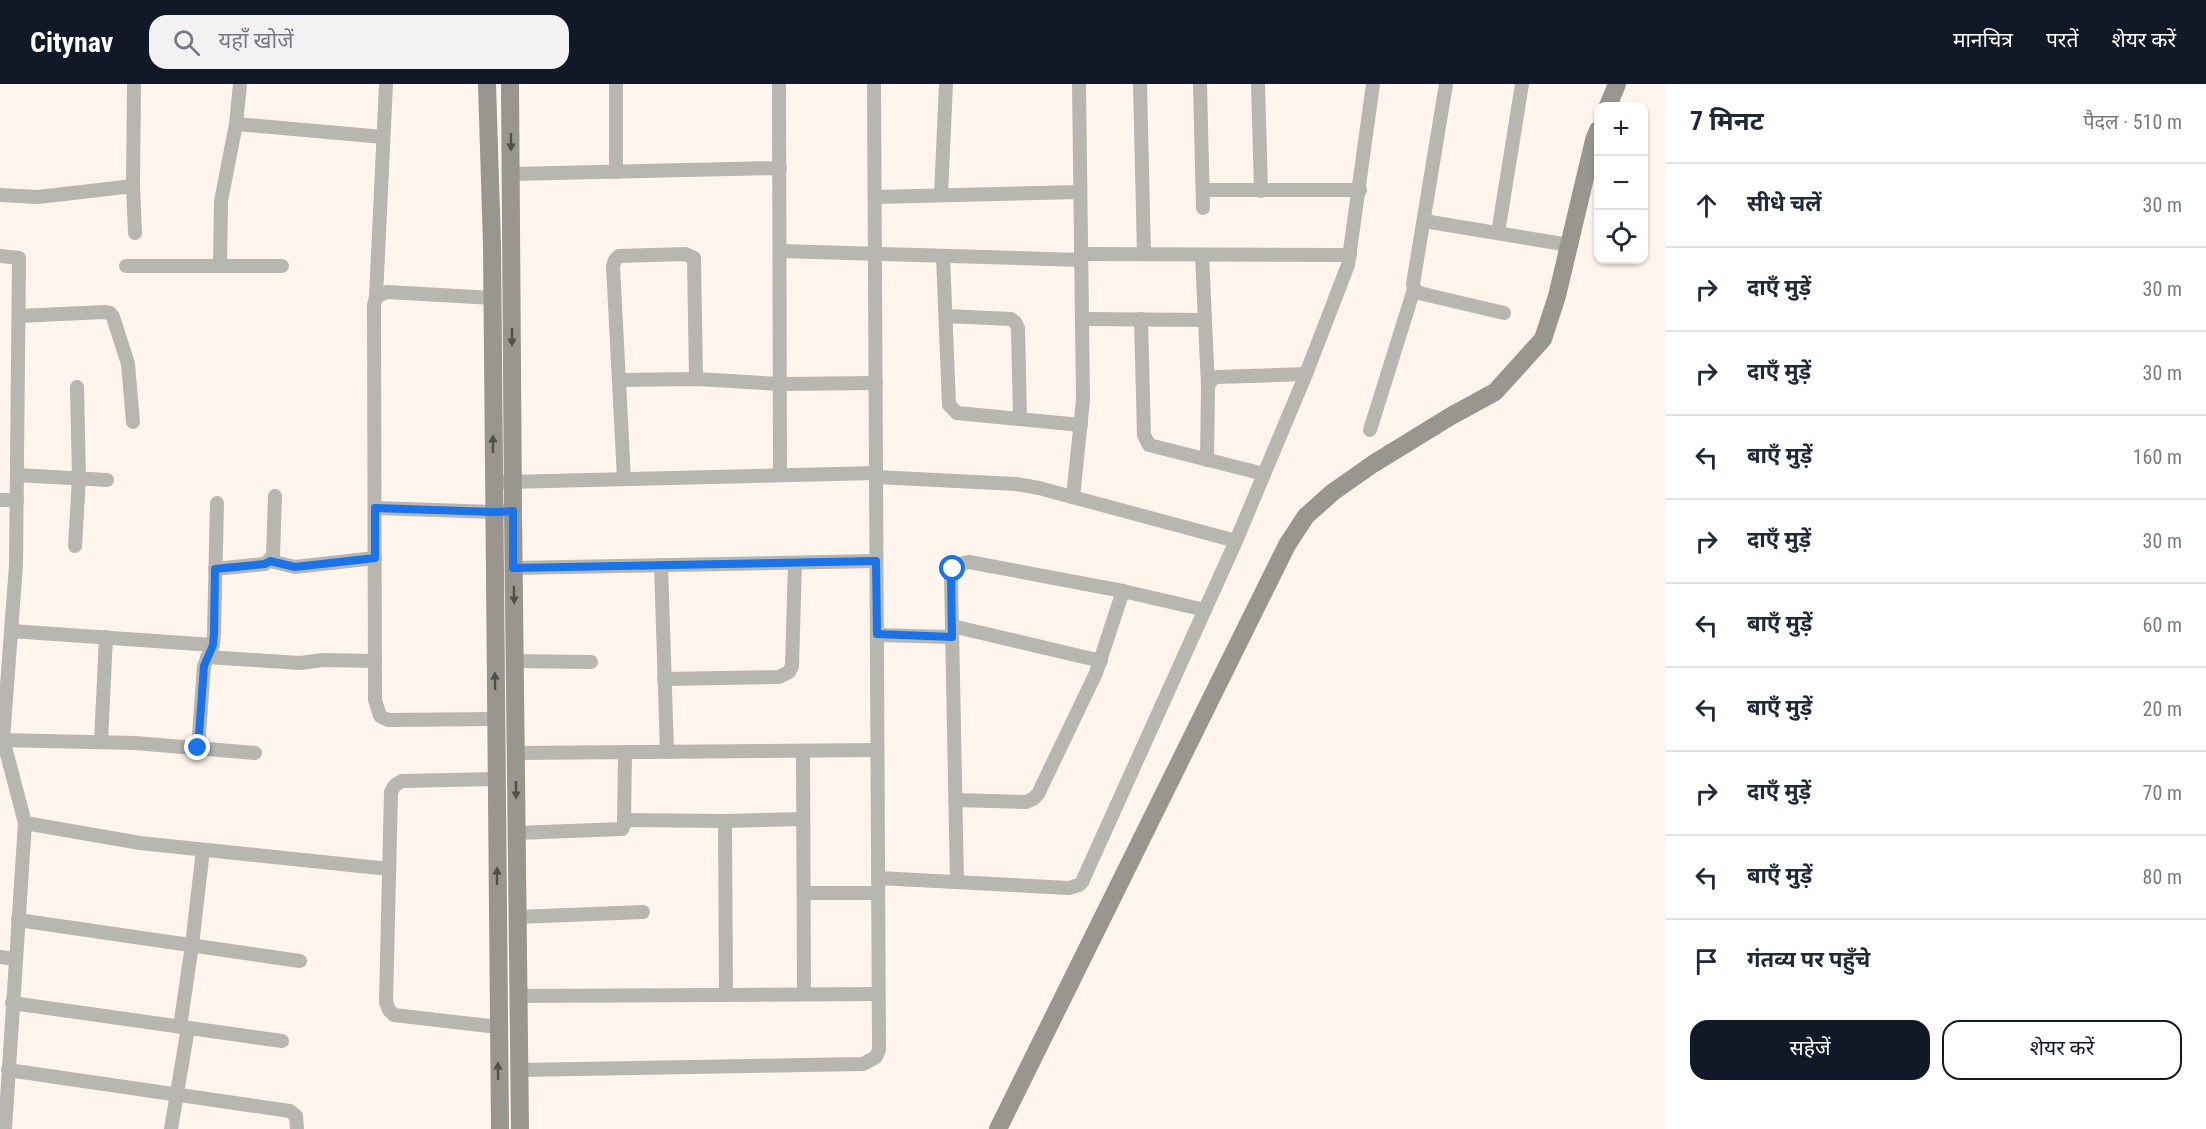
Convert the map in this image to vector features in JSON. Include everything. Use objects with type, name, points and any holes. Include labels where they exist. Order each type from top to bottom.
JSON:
[{"type":"street","points":[[134,84],[135,233]]},
{"type":"street","points":[[220,265],[221,201],[236,124],[240,84]]},
{"type":"street","points":[[386,84],[374,305],[375,700],[380,717],[388,720],[495,719]]},
{"type":"street","points":[[487,84],[493,298],[500,1129]]},
{"type":"street","points":[[510,84],[512,482],[520,1129]]},
{"type":"street","points":[[616,84],[616,172]]},
{"type":"street","points":[[779,84],[780,476]]},
{"type":"street","points":[[519,1070],[862,1064],[876,1057],[879,1050],[874,84]]},
{"type":"street","points":[[941,195],[946,84]]},
{"type":"street","points":[[1073,497],[1081,424],[1079,84]]},
{"type":"street","points":[[1140,84],[1143,254]]},
{"type":"street","points":[[1200,84],[1203,208]]},
{"type":"street","points":[[1258,84],[1262,191]]},
{"type":"street","points":[[878,878],[1069,888],[1082,882],[1236,541],[1306,374],[1350,255],[1374,84]]},
{"type":"street","points":[[1370,430],[1414,289],[1446,84]]},
{"type":"street","points":[[1498,233],[1522,84]]},
{"type":"street","points":[[1610,102],[1617,84]]},
{"type":"street","points":[[236,124],[384,137]]},
{"type":"street","points":[[998,1129],[1287,545],[1306,516],[1333,492],[1373,464],[1495,392],[1543,339],[1557,296],[1594,140]]},
{"type":"street","points":[[511,174],[780,168]]},
{"type":"street","points":[[0,195],[38,197],[133,186]]},
{"type":"street","points":[[1203,190],[1360,190]]},
{"type":"street","points":[[875,196],[1080,192]]},
{"type":"street","points":[[1424,221],[1569,245]]},
{"type":"street","points":[[780,251],[1081,257],[1143,254],[1350,255]]},
{"type":"street","points":[[624,479],[613,266],[615,260],[625,255],[691,255],[696,263],[696,379]]},
{"type":"street","points":[[1202,255],[1208,386],[1207,460]]},
{"type":"street","points":[[0,256],[19,258],[16,565],[1,739],[25,824],[8,1070],[3,1099],[5,1129]]},
{"type":"street","points":[[943,256],[951,410],[957,413],[1081,424]]},
{"type":"street","points":[[126,266],[282,266]]},
{"type":"street","points":[[1414,289],[1419,293],[1504,313]]},
{"type":"street","points":[[376,297],[387,292],[493,298]]},
{"type":"street","points":[[19,316],[110,313],[129,364],[133,422]]},
{"type":"street","points":[[946,316],[1011,319],[1015,322],[1018,328],[1020,419]]},
{"type":"street","points":[[1082,319],[1205,320]]},
{"type":"street","points":[[1141,320],[1146,441],[1154,447],[1264,474]]},
{"type":"street","points":[[1208,386],[1217,376],[1306,374]]},
{"type":"street","points":[[619,380],[696,379],[780,384],[876,383]]},
{"type":"street","points":[[75,546],[79,478],[77,387]]},
{"type":"street","points":[[17,475],[107,480]]},
{"type":"street","points":[[494,483],[876,475],[1016,484],[1236,541]]},
{"type":"street","points":[[215,569],[265,564],[270,561],[273,556],[275,496]]},
{"type":"street","points":[[0,500],[17,500]]},
{"type":"street","points":[[198,748],[204,666],[210,651],[217,503]]},
{"type":"street","points":[[375,508],[513,511]]},
{"type":"street","points":[[270,561],[295,567],[375,558]]},
{"type":"street","points":[[513,568],[876,561]]},
{"type":"street","points":[[664,679],[779,677],[789,672],[792,666],[795,562]]},
{"type":"street","points":[[957,882],[951,577],[953,569],[960,563],[969,562],[1123,591],[1204,610]]},
{"type":"street","points":[[661,565],[667,752]]},
{"type":"street","points":[[955,800],[1020,802],[1033,799],[1038,794],[1101,661],[1123,591]]},
{"type":"street","points":[[11,631],[106,637],[300,663],[323,660],[375,661]]},
{"type":"street","points":[[877,634],[952,631],[1101,661]]},
{"type":"street","points":[[101,742],[106,637]]},
{"type":"street","points":[[514,661],[591,662]]},
{"type":"street","points":[[1,739],[101,742],[255,753]]},
{"type":"street","points":[[516,753],[877,750]]},
{"type":"street","points":[[803,751],[804,994]]},
{"type":"street","points":[[517,833],[622,829],[625,752]]},
{"type":"street","points":[[496,779],[402,782],[395,785],[391,792],[386,1002],[394,1015],[498,1027]]},
{"type":"street","points":[[624,820],[803,819]]},
{"type":"street","points":[[725,821],[726,995]]},
{"type":"street","points":[[25,824],[140,843],[389,869]]},
{"type":"street","points":[[171,1129],[177,1095],[203,850]]},
{"type":"street","points":[[804,893],[878,893]]},
{"type":"street","points":[[517,917],[643,912]]},
{"type":"street","points":[[18,920],[300,961]]},
{"type":"street","points":[[0,957],[15,959]]},
{"type":"street","points":[[518,996],[878,994]]},
{"type":"street","points":[[12,1002],[282,1041]]},
{"type":"street","points":[[8,1070],[290,1111],[296,1116],[297,1129]]},
{"type":"route","points":[[198,748],[204,666],[213,645],[215,569],[265,564],[270,561],[295,567],[375,558],[375,508],[513,511],[513,568],[876,561],[877,634],[952,637],[951,577],[953,569]]}]
